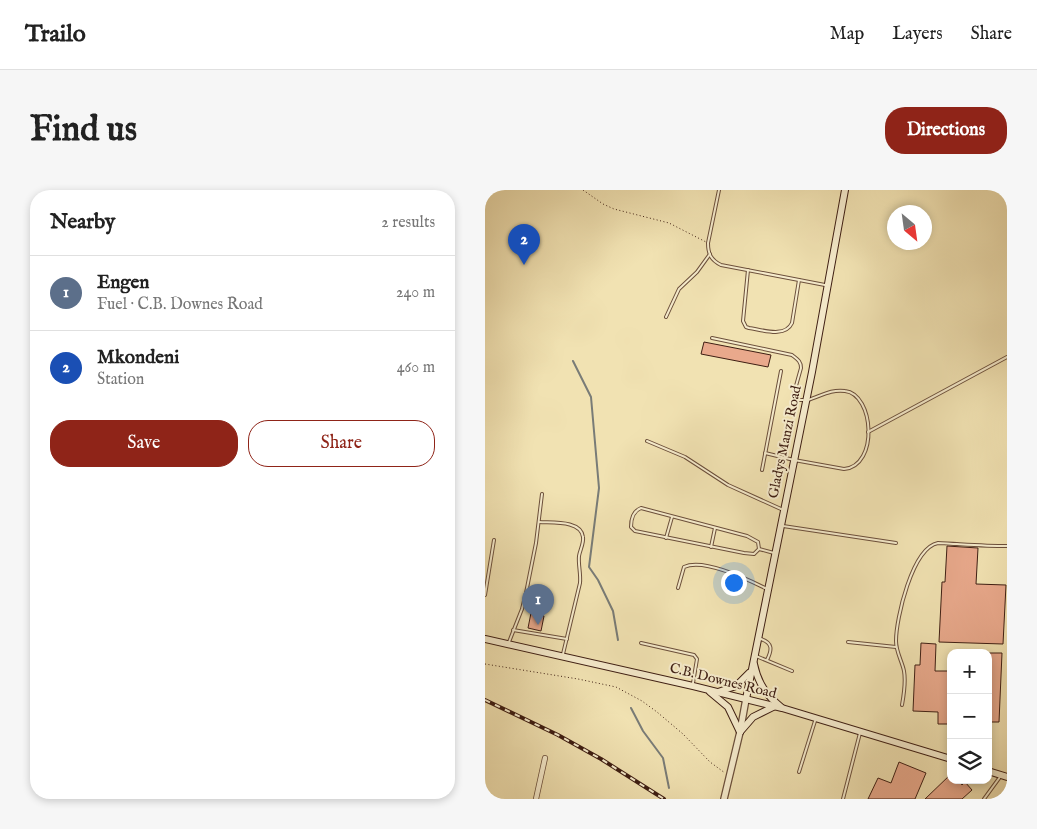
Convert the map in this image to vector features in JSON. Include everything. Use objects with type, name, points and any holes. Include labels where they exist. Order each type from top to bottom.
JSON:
[{"type":"main road","name":"Gladys Manzi Road","points":[[746,699],[806,401],[845,190]]},
{"type":"main road","name":"C.B. Downes Road","points":[[485,639],[779,707],[947,758]]},
{"type":"main road","points":[[707,690],[728,707],[740,732],[753,717],[779,707],[763,688],[757,676],[753,658]]},
{"type":"main road","points":[[717,692],[736,686],[751,670]]},
{"type":"main road","points":[[992,772],[1004,776]]},
{"type":"street","points":[[724,799],[746,699]]},
{"type":"street","points":[[536,799],[545,758]]},
{"type":"lane","points":[[719,190],[708,244],[709,254],[714,262],[827,286]]},
{"type":"lane","points":[[666,317],[679,289],[697,272],[709,254]]},
{"type":"lane","points":[[748,270],[743,317],[744,324],[749,328],[782,332],[790,328],[793,323],[799,280]]},
{"type":"lane","points":[[712,338],[792,355],[799,361],[801,368],[795,387],[795,396],[798,400],[806,401],[830,392],[850,392],[857,397],[863,407],[868,422],[867,448],[863,457],[856,465],[849,469],[827,467],[765,453]]},
{"type":"lane","points":[[868,432],[1007,357]]},
{"type":"lane","points":[[762,470],[781,371]]},
{"type":"lane","points":[[647,441],[685,457],[728,485],[783,510]]},
{"type":"lane","points":[[508,644],[522,609],[539,522],[542,494]]},
{"type":"lane","points":[[641,508],[755,539],[758,542],[759,549],[756,553],[751,554],[635,531],[631,527],[632,518],[636,510],[641,508]]},
{"type":"lane","points":[[666,538],[672,517]]},
{"type":"lane","points":[[539,522],[574,524],[581,530],[584,538],[579,558],[580,583],[562,656]]},
{"type":"lane","points":[[780,526],[896,543]]},
{"type":"lane","points":[[711,547],[715,528]]},
{"type":"lane","points":[[485,595],[494,540]]},
{"type":"lane","points":[[902,705],[904,671],[896,647],[897,632],[904,598],[914,570],[927,549],[937,543],[1007,546]]},
{"type":"lane","points":[[759,549],[775,554]]},
{"type":"lane","points":[[678,588],[684,568],[690,564],[720,570],[767,589]]},
{"type":"lane","points":[[513,630],[567,639]]},
{"type":"lane","points":[[757,638],[768,642],[771,646],[771,652],[767,660]]},
{"type":"lane","points":[[848,642],[896,647]]},
{"type":"lane","points":[[641,643],[694,655],[697,659],[693,686]]},
{"type":"lane","points":[[753,658],[767,660],[792,671]]},
{"type":"lane","points":[[799,772],[816,718]]},
{"type":"lane","points":[[843,799],[860,731]]},
{"type":"lane","points":[[984,799],[1004,776]]},
{"type":"path","points":[[583,190],[614,209],[669,223],[708,244]]},
{"type":"path","points":[[485,664],[541,672],[617,687],[657,712],[729,776]]},
{"type":"building","points":[[704,342],[771,355],[768,367],[701,354]]},
{"type":"building","points":[[947,546],[978,548],[976,584],[1006,585],[1003,644],[939,642],[942,582],[945,582]]},
{"type":"building","points":[[531,613],[544,616],[541,631],[528,628]]},
{"type":"building","points":[[921,643],[936,644],[935,671],[947,671],[947,724],[938,724],[938,712],[913,711],[915,665],[920,665]]},
{"type":"building","points":[[992,653],[1002,653],[999,722],[992,722]]},
{"type":"building","points":[[899,762],[926,773],[915,799],[868,799],[878,778],[891,783]]},
{"type":"building","points":[[947,778],[947,784],[967,784],[972,790],[962,799],[925,799]]},
{"type":"waterway","points":[[573,361],[591,397],[599,488],[589,567],[598,580],[613,611],[618,640]]},
{"type":"waterway","points":[[631,708],[643,731],[663,758],[669,788]]},
{"type":"railway","points":[[485,700],[558,735],[601,759],[664,799]]},
{"type":"place","name":"Mkondeni","points":[[524,265]]},
{"type":"place","name":"Engen","points":[[538,625]]}]
